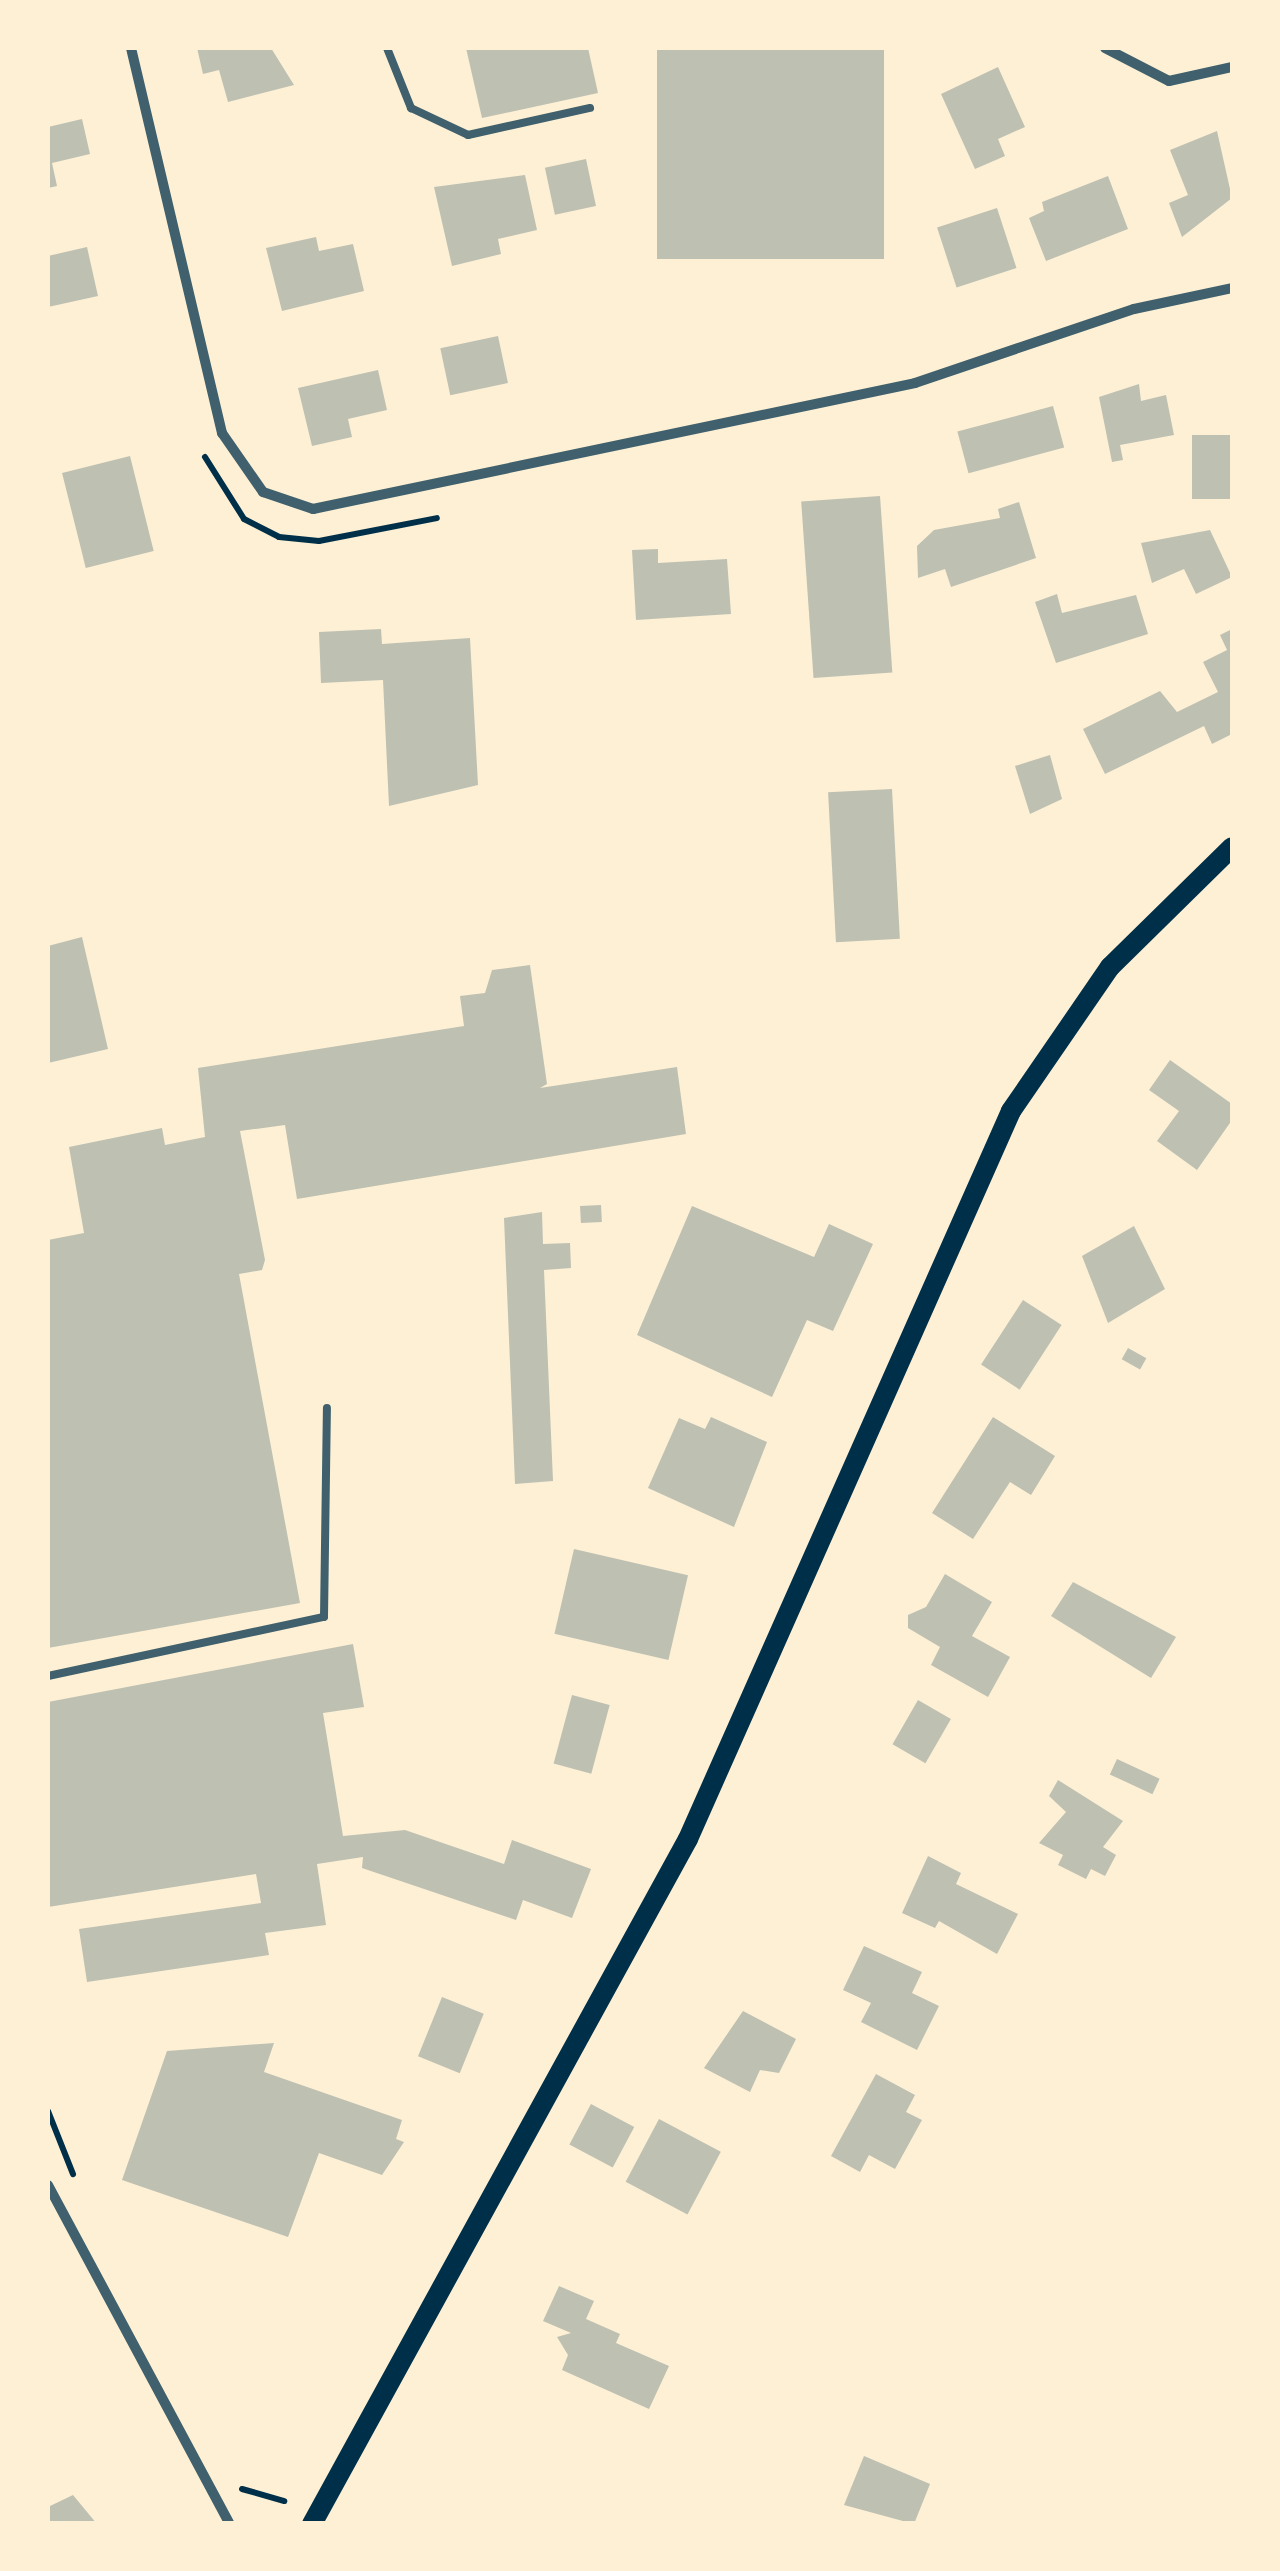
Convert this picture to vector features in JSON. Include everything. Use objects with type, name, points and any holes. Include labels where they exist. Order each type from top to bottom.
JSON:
[{"type":"main road","points":[[312,2524],[688,1839],[1011,1111],[1110,967],[1232,847]]},
{"type":"street","points":[[130,48],[222,433],[263,492],[313,509],[915,383],[1134,309],[1232,288]]},
{"type":"street","points":[[1106,48],[1169,81],[1232,67]]},
{"type":"street","points":[[48,2184],[230,2524]]},
{"type":"lane","points":[[387,48],[411,108],[468,134],[590,108]]},
{"type":"lane","points":[[48,1676],[324,1618],[327,1408]]},
{"type":"building","points":[[197,48],[271,48],[294,85],[228,102],[219,70],[203,74]]},
{"type":"building","points":[[466,48],[588,48],[598,93],[482,118]]},
{"type":"building","points":[[657,48],[884,48],[884,259],[657,259]]},
{"type":"building","points":[[998,67],[1025,127],[998,139],[1005,156],[975,169],[941,94]]},
{"type":"building","points":[[82,119],[90,154],[52,163],[57,186],[48,188],[48,127]]},
{"type":"building","points":[[1217,131],[1232,198],[1182,237],[1169,203],[1188,195],[1170,150]]},
{"type":"building","points":[[586,159],[596,206],[555,215],[545,168]]},
{"type":"building","points":[[525,175],[537,230],[498,239],[501,254],[452,266],[434,187]]},
{"type":"building","points":[[1108,176],[1128,229],[1046,261],[1029,218],[1044,211],[1042,202]]},
{"type":"building","points":[[997,208],[1016,268],[957,287],[937,227]]},
{"type":"building","points":[[316,237],[319,251],[353,244],[364,291],[282,311],[266,248]]},
{"type":"building","points":[[87,247],[98,296],[48,307],[48,256]]},
{"type":"building","points":[[498,336],[508,383],[450,395],[440,348]]},
{"type":"building","points":[[378,370],[387,410],[348,419],[352,437],[312,446],[298,388]]},
{"type":"building","points":[[1139,384],[1141,401],[1166,395],[1174,435],[1120,445],[1123,460],[1112,462],[1099,397]]},
{"type":"building","points":[[1053,406],[1064,448],[969,473],[957,432]]},
{"type":"building","points":[[1192,435],[1232,435],[1232,499],[1192,499]]},
{"type":"building","points":[[130,456],[154,551],[86,568],[62,473]]},
{"type":"building","points":[[880,496],[892,673],[814,678],[801,502]]},
{"type":"building","points":[[1019,502],[1036,558],[951,587],[945,569],[918,578],[917,546],[934,530],[1000,518],[998,509]]},
{"type":"building","points":[[1210,530],[1232,577],[1196,594],[1184,569],[1152,583],[1141,543]]},
{"type":"building","points":[[658,549],[658,563],[727,559],[731,614],[636,620],[632,550]]},
{"type":"building","points":[[1057,594],[1062,613],[1136,595],[1148,634],[1056,663],[1035,602]]},
{"type":"building","points":[[381,629],[382,644],[470,638],[478,785],[389,806],[383,680],[321,683],[319,632]]},
{"type":"building","points":[[1232,629],[1232,734],[1212,744],[1204,726],[1105,774],[1083,729],[1160,691],[1177,712],[1218,692],[1203,662],[1227,650],[1220,635]]},
{"type":"building","points":[[1050,755],[1062,799],[1030,814],[1015,766]]},
{"type":"building","points":[[892,789],[900,939],[836,942],[828,792]]},
{"type":"building","points":[[82,937],[108,1049],[48,1063],[48,946]]},
{"type":"building","points":[[530,965],[547,1084],[540,1088],[677,1067],[686,1134],[297,1199],[285,1125],[240,1131],[265,1260],[262,1270],[239,1274],[300,1603],[48,1648],[48,1240],[84,1233],[69,1147],[162,1128],[165,1145],[205,1137],[198,1068],[464,1026],[460,996],[485,993],[492,970]]},
{"type":"building","points":[[1170,1060],[1232,1104],[1232,1120],[1197,1170],[1157,1141],[1179,1111],[1149,1090]]},
{"type":"building","points":[[601,1205],[602,1222],[581,1223],[580,1206]]},
{"type":"building","points":[[692,1206],[814,1257],[829,1224],[873,1244],[833,1331],[807,1320],[772,1397],[637,1335]]},
{"type":"building","points":[[542,1212],[543,1244],[570,1243],[571,1268],[544,1270],[553,1481],[515,1484],[504,1218]]},
{"type":"building","points":[[1134,1226],[1165,1289],[1108,1323],[1082,1256]]},
{"type":"building","points":[[1023,1300],[1062,1325],[1020,1390],[981,1365]]},
{"type":"building","points":[[1128,1348],[1146,1358],[1140,1370],[1122,1359]]},
{"type":"building","points":[[711,1417],[767,1442],[734,1527],[648,1488],[679,1418],[705,1429]]},
{"type":"building","points":[[993,1417],[1055,1456],[1031,1495],[1010,1482],[973,1539],[932,1513]]},
{"type":"building","points":[[574,1549],[688,1575],[668,1660],[554,1634]]},
{"type":"building","points":[[945,1574],[992,1602],[972,1636],[1010,1657],[988,1697],[931,1665],[940,1647],[908,1628],[908,1615],[926,1607]]},
{"type":"building","points":[[1073,1582],[1176,1637],[1151,1678],[1051,1616]]},
{"type":"building","points":[[353,1644],[364,1707],[323,1713],[343,1836],[405,1830],[504,1864],[512,1840],[591,1869],[572,1918],[523,1900],[516,1920],[362,1868],[363,1857],[317,1864],[326,1925],[265,1933],[269,1955],[87,1982],[79,1929],[261,1903],[256,1874],[48,1907],[48,1702]]},
{"type":"building","points":[[572,1695],[610,1705],[591,1774],[554,1764]]},
{"type":"building","points":[[918,1700],[951,1719],[925,1763],[892,1744]]},
{"type":"building","points":[[1117,1759],[1160,1779],[1152,1794],[1110,1774]]},
{"type":"building","points":[[1058,1780],[1123,1821],[1103,1847],[1116,1855],[1105,1876],[1091,1869],[1086,1879],[1058,1865],[1063,1855],[1039,1843],[1066,1812],[1049,1796]]},
{"type":"building","points":[[928,1856],[961,1873],[956,1884],[1018,1914],[997,1954],[939,1921],[935,1928],[902,1913]]},
{"type":"building","points":[[864,1946],[922,1972],[912,1993],[939,2006],[917,2050],[861,2022],[871,2003],[843,1990]]},
{"type":"building","points":[[442,1997],[484,2014],[460,2073],[418,2056]]},
{"type":"building","points":[[743,2011],[796,2039],[779,2073],[760,2070],[750,2092],[704,2068]]},
{"type":"building","points":[[274,2043],[264,2072],[402,2120],[396,2139],[404,2142],[382,2175],[319,2153],[288,2237],[122,2180],[167,2051]]},
{"type":"building","points":[[876,2074],[915,2095],[906,2112],[922,2120],[895,2169],[869,2155],[860,2172],[831,2156]]},
{"type":"building","points":[[591,2104],[634,2127],[613,2168],[569,2145]]},
{"type":"building","points":[[659,2119],[721,2152],[687,2215],[626,2182]]},
{"type":"building","points":[[559,2286],[594,2301],[586,2319],[620,2334],[616,2343],[669,2366],[649,2409],[562,2370],[568,2355],[557,2337],[571,2333],[543,2321]]},
{"type":"building","points":[[864,2456],[930,2484],[914,2524],[844,2505]]},
{"type":"building","points":[[73,2495],[97,2524],[48,2524],[48,2507]]}]
